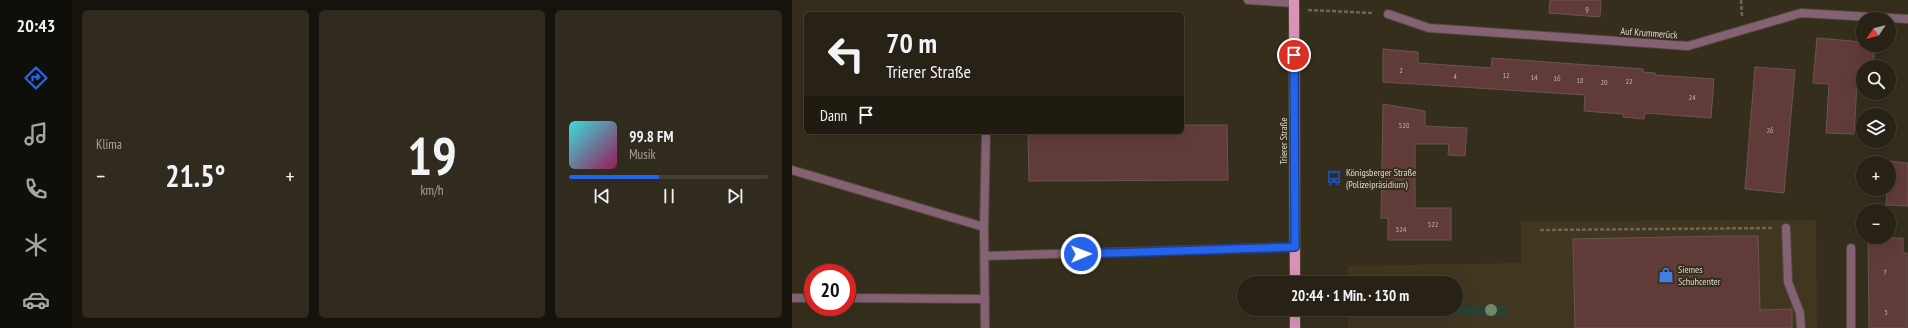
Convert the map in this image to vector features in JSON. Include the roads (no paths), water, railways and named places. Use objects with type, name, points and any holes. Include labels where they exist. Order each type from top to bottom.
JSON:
[{"type":"main road","name":"Trierer Straße","points":[[1294,4],[1295,276]]},
{"type":"main road","points":[[1295,316],[1295,328]]},
{"type":"street","points":[[1248,0],[1294,4]]},
{"type":"street","name":"Auf Krummerück","points":[[1388,14],[1428,28],[1688,46],[1801,14],[1908,19]]},
{"type":"street","points":[[985,328],[984,227],[986,134]]},
{"type":"street","points":[[792,170],[984,227]]},
{"type":"street","points":[[1786,228],[1788,282],[1800,313],[1800,328]]},
{"type":"street","points":[[985,256],[1295,247]]},
{"type":"street","points":[[1851,248],[1851,328]]},
{"type":"street","points":[[792,298],[804,298]]},
{"type":"street","points":[[856,298],[985,299]]},
{"type":"place","name":"Königsberger Straße (Polizeipräsidium)","points":[[1334,178]]},
{"type":"place","name":"Siemes Schuhcenter","points":[[1666,275]]}]
